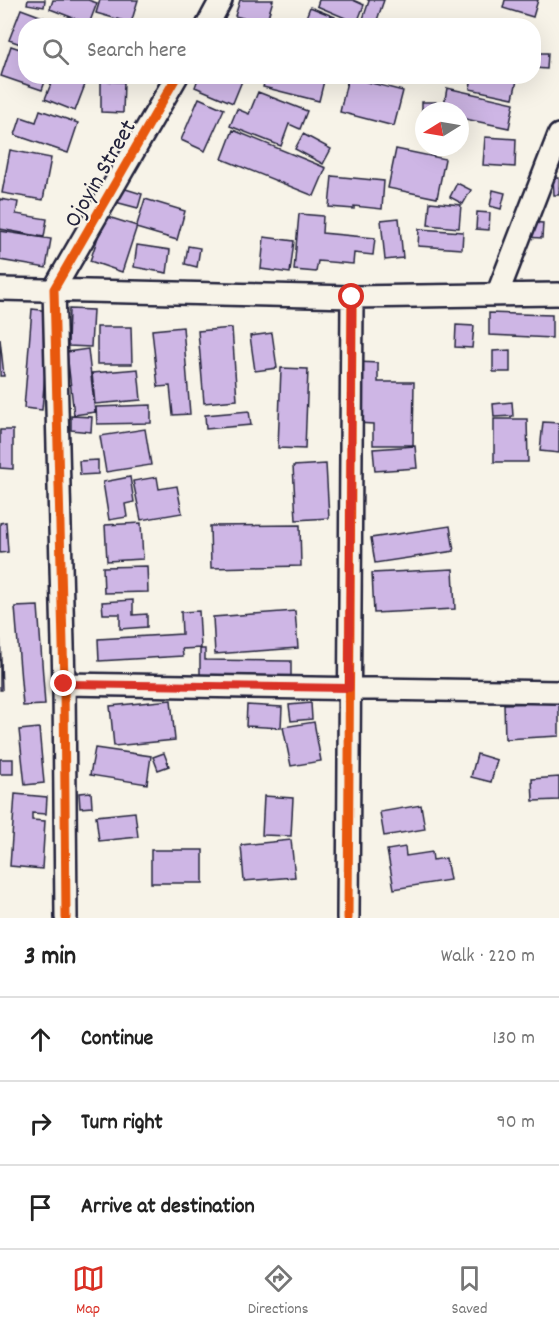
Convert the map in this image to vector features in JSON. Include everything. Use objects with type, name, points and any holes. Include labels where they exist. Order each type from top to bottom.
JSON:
[{"type":"street","points":[[212,18],[222,0]]},
{"type":"street","name":"Ojoyin Street","points":[[54,289],[172,84]]},
{"type":"street","points":[[497,295],[559,135]]},
{"type":"street","points":[[0,289],[352,297],[559,294]]},
{"type":"street","points":[[54,289],[64,684],[66,918]]},
{"type":"street","points":[[348,918],[352,297]]},
{"type":"street","points":[[64,684],[559,692]]},
{"type":"building","points":[[28,0],[45,0],[44,7],[27,4]]},
{"type":"building","points":[[53,0],[88,0],[97,3],[91,18],[73,18],[50,9]]},
{"type":"building","points":[[100,0],[138,0],[133,18],[114,18],[96,13]]},
{"type":"building","points":[[240,0],[273,0],[268,18],[235,16]]},
{"type":"building","points":[[319,0],[353,0],[364,5],[359,18],[345,18],[317,6]]},
{"type":"building","points":[[384,0],[378,18],[363,18],[369,1]]},
{"type":"building","points":[[505,0],[538,0],[533,17],[503,8]]},
{"type":"building","points":[[310,7],[335,17],[335,18],[306,18]]},
{"type":"building","points":[[21,9],[45,18],[18,18],[18,43],[9,40]]},
{"type":"building","points":[[11,46],[18,48],[18,82],[1,76]]},
{"type":"building","points":[[541,53],[548,53],[547,69],[541,69]]},
{"type":"building","points":[[24,84],[44,84],[42,90]]},
{"type":"building","points":[[51,84],[85,84],[75,111],[45,99]]},
{"type":"building","points":[[101,84],[124,84],[123,113],[101,112]]},
{"type":"building","points":[[196,84],[241,84],[233,103],[195,87]]},
{"type":"building","points":[[264,84],[323,84],[319,101],[263,87]]},
{"type":"building","points":[[346,84],[376,84],[403,91],[394,126],[340,112]]},
{"type":"building","points":[[471,84],[516,84],[513,98],[470,89]]},
{"type":"building","points":[[447,88],[514,103],[509,128],[469,120],[469,102],[445,102]]},
{"type":"building","points":[[258,92],[307,111],[300,129],[289,124],[281,146],[230,126],[237,109],[249,114]]},
{"type":"building","points":[[199,98],[224,109],[205,151],[181,140]]},
{"type":"building","points":[[40,110],[78,123],[68,153],[15,135],[21,117],[36,122]]},
{"type":"building","points":[[233,130],[326,168],[314,196],[222,159]]},
{"type":"building","points":[[303,134],[331,149],[323,164],[295,149]]},
{"type":"building","points":[[485,137],[516,139],[515,167],[483,165]]},
{"type":"building","points":[[396,149],[415,153],[415,156],[445,159],[437,198],[388,188]]},
{"type":"building","points":[[10,150],[51,158],[43,200],[2,193]]},
{"type":"building","points":[[332,176],[384,181],[382,209],[354,206],[354,209],[329,207]]},
{"type":"building","points":[[553,178],[559,178],[559,195],[554,195]]},
{"type":"building","points":[[457,183],[471,190],[463,204],[450,197]]},
{"type":"building","points":[[119,187],[142,194],[138,208],[115,202]]},
{"type":"building","points":[[493,190],[505,193],[501,209],[490,206]]},
{"type":"building","points":[[0,199],[18,202],[16,214],[47,219],[44,237],[0,229]]},
{"type":"building","points":[[145,199],[185,211],[177,240],[136,228]]},
{"type":"building","points":[[430,202],[461,205],[459,228],[428,225]]},
{"type":"building","points":[[477,212],[490,213],[489,230],[476,229]]},
{"type":"building","points":[[299,214],[323,216],[322,233],[375,238],[373,255],[354,253],[353,264],[318,261],[316,272],[294,270]]},
{"type":"building","points":[[105,216],[137,226],[122,272],[90,261]]},
{"type":"building","points":[[399,218],[403,258],[385,260],[381,220]]},
{"type":"building","points":[[525,222],[543,223],[542,238],[524,237]]},
{"type":"building","points":[[419,229],[463,232],[462,249],[418,246]]},
{"type":"building","points":[[0,231],[51,239],[46,268],[0,260]]},
{"type":"building","points":[[264,237],[294,241],[290,273],[261,269]]},
{"type":"building","points":[[137,245],[170,250],[167,273],[134,267]]},
{"type":"building","points":[[188,246],[200,248],[197,267],[185,264]]},
{"type":"building","points":[[32,309],[50,311],[42,410],[24,408]]},
{"type":"building","points":[[69,309],[93,310],[91,347],[68,346]]},
{"type":"building","points":[[489,313],[552,315],[552,338],[489,335]]},
{"type":"building","points":[[456,325],[474,326],[472,348],[455,347]]},
{"type":"building","points":[[97,327],[131,327],[132,364],[97,364]]},
{"type":"building","points":[[183,327],[190,414],[173,415],[170,386],[158,387],[152,330]]},
{"type":"building","points":[[232,328],[237,400],[204,403],[198,331]]},
{"type":"building","points":[[272,333],[277,368],[255,371],[250,336]]},
{"type":"building","points":[[0,339],[4,376],[0,376]]},
{"type":"building","points":[[88,349],[95,412],[74,415],[67,352]]},
{"type":"building","points":[[510,350],[510,372],[493,372],[493,351]]},
{"type":"building","points":[[358,362],[378,363],[378,382],[414,382],[413,445],[373,445],[373,424],[357,423]]},
{"type":"building","points":[[281,368],[308,369],[305,449],[278,448]]},
{"type":"building","points":[[138,369],[141,400],[95,404],[92,373]]},
{"type":"building","points":[[512,402],[513,416],[494,417],[493,404]]},
{"type":"building","points":[[151,405],[151,423],[97,424],[96,407]]},
{"type":"building","points":[[249,411],[251,425],[206,429],[205,415]]},
{"type":"building","points":[[71,416],[92,417],[91,432],[71,430]]},
{"type":"building","points":[[494,419],[527,419],[528,462],[494,462]]},
{"type":"building","points":[[543,422],[559,423],[559,453],[540,451]]},
{"type":"building","points":[[145,429],[151,465],[106,472],[100,436]]},
{"type":"building","points":[[0,430],[13,430],[13,469],[0,468]]},
{"type":"building","points":[[415,446],[417,468],[375,471],[373,449]]},
{"type":"building","points":[[98,460],[98,474],[80,475],[79,461]]},
{"type":"building","points":[[326,464],[329,518],[296,520],[293,466]]},
{"type":"building","points":[[130,477],[134,502],[125,504],[127,517],[109,520],[103,482]]},
{"type":"building","points":[[157,477],[159,489],[177,486],[182,513],[141,520],[133,481]]},
{"type":"building","points":[[6,522],[8,552],[0,553],[0,523]]},
{"type":"building","points":[[141,523],[143,559],[107,561],[105,525]]},
{"type":"building","points":[[300,525],[301,566],[211,568],[210,526]]},
{"type":"building","points":[[450,526],[454,551],[375,563],[371,538]]},
{"type":"building","points":[[147,566],[148,592],[104,593],[103,567]]},
{"type":"building","points":[[453,569],[455,609],[374,613],[372,573]]},
{"type":"building","points":[[133,600],[133,615],[147,614],[147,627],[120,629],[120,614],[103,614],[102,602]]},
{"type":"building","points":[[38,606],[45,705],[23,706],[15,607]]},
{"type":"building","points":[[199,611],[201,648],[182,649],[183,656],[99,661],[98,639],[182,634],[181,612]]},
{"type":"building","points":[[295,611],[298,648],[215,654],[213,617]]},
{"type":"building","points":[[0,630],[2,690],[0,690]]},
{"type":"building","points":[[200,649],[205,649],[205,660],[291,661],[291,676],[200,675]]},
{"type":"building","points":[[171,700],[175,740],[114,746],[110,706]]},
{"type":"building","points":[[559,702],[559,736],[505,739],[504,704]]},
{"type":"building","points":[[311,703],[312,719],[291,721],[289,705]]},
{"type":"building","points":[[247,705],[282,707],[281,728],[246,726]]},
{"type":"building","points":[[314,722],[321,761],[291,766],[283,727]]},
{"type":"building","points":[[39,728],[44,783],[25,785],[19,730]]},
{"type":"building","points":[[95,748],[151,756],[147,784],[90,775]]},
{"type":"building","points":[[164,753],[169,766],[158,770],[153,757]]},
{"type":"building","points":[[477,754],[497,760],[491,782],[471,777]]},
{"type":"building","points":[[0,759],[13,759],[13,774],[0,774]]},
{"type":"building","points":[[559,777],[559,800],[533,801],[532,779]]},
{"type":"building","points":[[91,792],[92,807],[80,808],[79,793]]},
{"type":"building","points":[[15,794],[47,797],[46,814],[32,813],[32,820],[45,821],[42,869],[10,866]]},
{"type":"building","points":[[264,796],[293,798],[291,836],[262,835]]},
{"type":"building","points":[[421,805],[425,829],[384,836],[380,812]]},
{"type":"building","points":[[135,812],[138,837],[99,841],[96,816]]},
{"type":"building","points":[[291,840],[295,877],[244,881],[241,845]]},
{"type":"building","points":[[405,847],[406,856],[432,852],[433,860],[446,858],[450,880],[394,889],[387,850]]},
{"type":"building","points":[[151,850],[203,850],[203,883],[151,883]]},
{"type":"cycle path","points":[[66,918],[64,684],[54,289],[172,84]]},
{"type":"cycle path","points":[[348,918],[352,297]]},
{"type":"route","points":[[64,684],[349,688],[352,297]]}]
